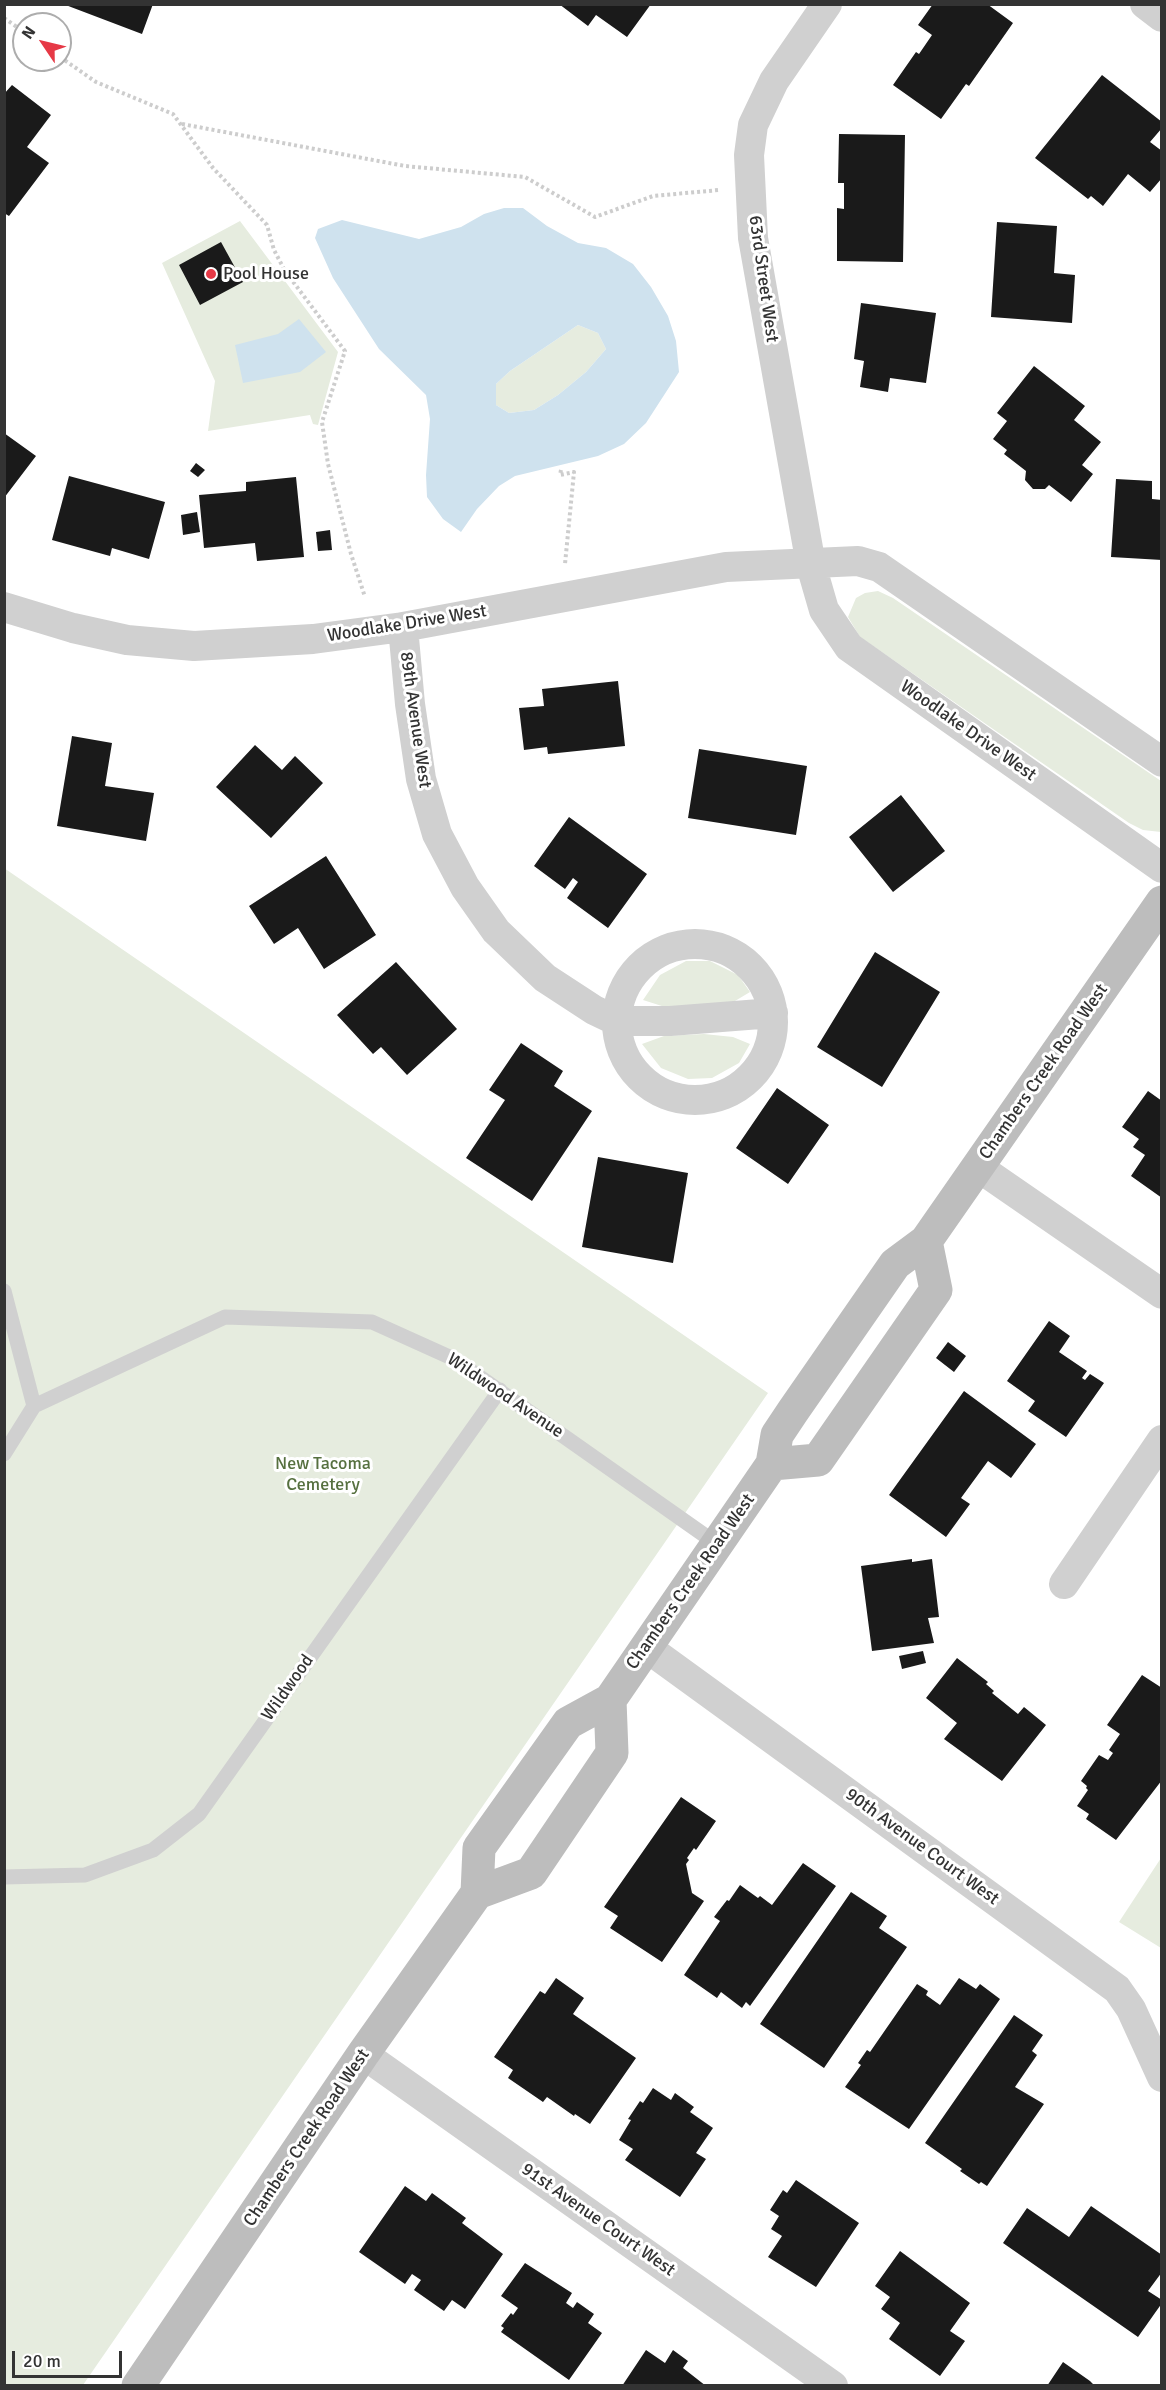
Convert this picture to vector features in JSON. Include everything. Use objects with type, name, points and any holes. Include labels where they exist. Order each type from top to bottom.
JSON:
[{"type":"street","points":[[1145,4],[1161,17]]},
{"type":"street","name":"63rd Street West","points":[[811,565],[753,238],[750,155],[753,125],[774,81],[822,6]]},
{"type":"street","name":"Woodlake Drive West","points":[[4,607],[73,628],[127,640],[194,646],[313,639],[370,632],[726,567],[811,565],[858,561],[879,567],[1161,762]]},
{"type":"street","name":"Woodlake Drive West","points":[[811,565],[824,610],[849,647],[1161,868]]},
{"type":"street","name":"89th Avenue West","points":[[403,627],[410,704],[421,779],[437,834],[465,887],[496,932],[545,978],[594,1010],[617,1021],[670,1021],[773,1013]]},
{"type":"street","name":"Chambers Creek Road West","points":[[138,2385],[363,2054],[477,1893],[479,1848],[568,1723],[610,1700],[772,1464],[777,1435],[799,1401],[895,1264],[926,1241],[1161,902]]},
{"type":"street","points":[[704,944],[730,951],[751,966],[766,987],[773,1013],[772,1038],[762,1062],[746,1082],[724,1095],[699,1100],[674,1098],[651,1087],[632,1069],[621,1047],[617,1021],[621,996],[634,972],[654,955],[678,945],[704,944]]},
{"type":"street","points":[[978,1167],[1161,1294]]},
{"type":"street","points":[[772,1464],[818,1460],[916,1319],[936,1290],[926,1241]]},
{"type":"street","points":[[1064,1584],[1161,1440]]},
{"type":"street","name":"90th Avenue Court West","points":[[646,1647],[1117,1989],[1131,2009],[1161,2077]]},
{"type":"street","points":[[477,1893],[531,1873],[612,1753],[610,1700]]},
{"type":"street","name":"91st Avenue Court West","points":[[363,2054],[833,2385]]},
{"type":"lane","points":[[4,1291],[34,1406],[4,1454]]},
{"type":"lane","name":"Wildwood Avenue","points":[[34,1406],[225,1317],[372,1322],[454,1359],[717,1544]]},
{"type":"lane","name":"Wildwood","points":[[4,1877],[85,1875],[153,1850],[199,1814],[500,1390]]},
{"type":"path","points":[[72,65],[96,82],[173,114],[213,168],[267,225],[274,250],[285,271],[345,351],[322,422],[328,464],[351,554],[365,594],[370,632]]},
{"type":"path","points":[[181,124],[405,166],[525,177],[595,217],[653,196],[751,188]]},
{"type":"path","points":[[561,470],[560,475],[574,472],[562,597]]},
{"type":"green space","points":[[240,221],[338,352],[318,425],[313,424],[310,415],[208,431],[215,381],[162,263]]},
{"type":"green space","points":[[578,325],[598,333],[606,349],[586,372],[558,395],[534,410],[509,413],[496,405],[496,384],[510,371]]},
{"type":"green space","points":[[878,591],[893,598],[1161,781],[1161,832],[1143,830],[1129,823],[860,637],[848,617],[856,598],[865,593]]},
{"type":"green space","name":"New Tacoma Cemetery","points":[[4,868],[768,1393],[83,2385],[5,2385]]},
{"type":"green space","points":[[686,961],[710,961],[738,975],[750,992],[735,1001],[706,1006],[665,1007],[643,1000],[660,975]]},
{"type":"green space","points":[[704,1034],[733,1037],[750,1044],[739,1063],[712,1078],[688,1079],[661,1068],[642,1044],[664,1036]]},
{"type":"green space","points":[[1161,1858],[1161,1948],[1119,1922]]},
{"type":"water","points":[[504,208],[523,208],[547,226],[578,243],[606,248],[633,264],[651,287],[668,316],[676,341],[679,372],[646,423],[624,444],[598,456],[515,476],[499,486],[477,509],[461,532],[443,519],[427,497],[426,475],[430,419],[426,395],[379,349],[333,278],[315,238],[318,229],[342,220],[419,239],[461,227],[484,214]],"holes":[[[578,325],[598,333],[606,349],[586,372],[558,395],[534,410],[509,413],[496,405],[496,384],[510,371]]]},
{"type":"water","points":[[299,319],[326,352],[300,372],[243,383],[235,345],[278,334]]},
{"type":"building","points":[[63,4],[153,4],[142,34]]},
{"type":"building","points":[[559,4],[651,4],[627,37],[596,15],[588,26]]},
{"type":"building","points":[[933,4],[987,4],[1013,23],[969,86],[966,84],[941,119],[893,85],[916,52],[919,54],[932,35],[918,25]]},
{"type":"building","points":[[1102,75],[1162,122],[1162,128],[1150,142],[1162,151],[1162,178],[1150,192],[1128,174],[1103,206],[1091,196],[1088,199],[1035,158]]},
{"type":"building","points":[[12,85],[51,115],[27,147],[49,163],[9,216],[4,213],[4,94]]},
{"type":"building","points":[[839,134],[905,135],[903,262],[837,261],[837,208],[844,209],[844,183],[838,183]]},
{"type":"building","points":[[997,222],[1057,226],[1054,273],[1075,275],[1072,323],[991,317]]},
{"type":"building","name":"Pool House","points":[[221,242],[243,282],[200,305],[179,265]]},
{"type":"building","points":[[861,303],[936,313],[926,383],[890,378],[888,392],[860,387],[864,361],[854,359]]},
{"type":"building","points":[[1034,366],[1085,406],[1074,420],[1101,442],[1082,465],[1093,474],[1071,502],[1049,485],[1045,489],[1033,489],[1025,480],[1026,471],[1004,454],[1007,450],[993,439],[1007,421],[997,413]]},
{"type":"building","points":[[4,433],[36,456],[4,498]]},
{"type":"building","points":[[196,463],[205,470],[198,477],[190,471]]},
{"type":"building","points":[[69,476],[165,502],[149,559],[112,548],[110,556],[52,540]]},
{"type":"building","points":[[296,477],[304,557],[257,561],[255,543],[204,548],[199,495],[246,491],[246,482]]},
{"type":"building","points":[[1116,479],[1152,481],[1152,499],[1162,500],[1162,560],[1111,557]]},
{"type":"building","points":[[197,512],[200,532],[183,535],[181,515]]},
{"type":"building","points":[[330,530],[332,550],[318,551],[316,532]]},
{"type":"building","points":[[618,681],[625,746],[548,754],[547,747],[524,750],[519,708],[544,706],[542,689]]},
{"type":"building","points":[[72,736],[112,743],[105,786],[154,793],[146,841],[57,826]]},
{"type":"building","points":[[255,745],[282,770],[295,756],[323,783],[271,838],[216,787]]},
{"type":"building","points":[[699,749],[807,766],[796,835],[688,818]]},
{"type":"building","points":[[901,795],[945,851],[893,892],[849,837]]},
{"type":"building","points":[[569,817],[647,874],[608,928],[567,898],[578,882],[573,878],[565,889],[534,866]]},
{"type":"building","points":[[326,856],[376,935],[324,969],[298,928],[274,944],[249,906]]},
{"type":"building","points":[[875,952],[940,992],[882,1087],[817,1047]]},
{"type":"building","points":[[396,962],[457,1029],[407,1075],[381,1047],[373,1054],[337,1015]]},
{"type":"building","points":[[521,1043],[563,1071],[554,1086],[592,1111],[532,1201],[466,1158],[505,1100],[489,1090]]},
{"type":"building","points":[[777,1088],[829,1125],[788,1184],[736,1148]]},
{"type":"building","points":[[1148,1091],[1162,1101],[1162,1198],[1131,1176],[1145,1155],[1133,1147],[1139,1139],[1122,1127]]},
{"type":"building","points":[[598,1157],[688,1173],[673,1263],[582,1247]]},
{"type":"building","points":[[1049,1321],[1070,1336],[1059,1352],[1087,1371],[1082,1378],[1085,1380],[1090,1374],[1104,1383],[1066,1437],[1028,1411],[1035,1401],[1007,1381]]},
{"type":"building","points":[[948,1342],[966,1356],[954,1372],[936,1358]]},
{"type":"building","points":[[964,1391],[1036,1444],[1011,1478],[988,1461],[961,1498],[970,1504],[946,1537],[889,1495]]},
{"type":"building","points":[[912,1559],[912,1562],[932,1559],[939,1617],[928,1618],[934,1643],[872,1651],[861,1566]]},
{"type":"building","points":[[923,1651],[926,1663],[902,1669],[899,1656]]},
{"type":"building","points":[[957,1658],[988,1682],[986,1684],[994,1691],[992,1693],[1018,1714],[1024,1707],[1046,1725],[1002,1781],[944,1739],[957,1723],[926,1698]]},
{"type":"building","points":[[1142,1675],[1162,1688],[1162,1780],[1116,1840],[1086,1819],[1089,1814],[1077,1806],[1088,1790],[1081,1781],[1099,1755],[1108,1760],[1113,1753],[1109,1750],[1120,1734],[1107,1725]]},
{"type":"building","points":[[681,1797],[716,1821],[696,1850],[694,1848],[687,1858],[689,1860],[686,1864],[692,1893],[704,1901],[662,1962],[610,1928],[618,1916],[604,1907]]},
{"type":"building","points":[[803,1863],[836,1886],[750,2006],[746,2002],[742,2008],[721,1992],[717,1998],[684,1975],[720,1921],[714,1917],[740,1885],[772,1905]]},
{"type":"building","points":[[851,1892],[887,1916],[879,1928],[907,1947],[824,2068],[760,2024]]},
{"type":"building","points":[[556,1978],[584,1998],[573,2014],[636,2058],[590,2124],[547,2097],[543,2102],[508,2078],[513,2070],[494,2057],[540,1991],[545,1994]]},
{"type":"building","points":[[959,1978],[976,1989],[980,1984],[1000,1999],[909,2129],[845,2087],[861,2065],[858,2063],[867,2050],[870,2052],[917,1984],[928,1991],[926,1995],[940,2005]]},
{"type":"building","points":[[1014,2015],[1043,2035],[1032,2051],[1037,2055],[1015,2087],[1044,2104],[987,2186],[981,2182],[979,2184],[960,2171],[962,2169],[925,2143]]},
{"type":"building","points":[[653,2088],[671,2100],[675,2093],[694,2107],[690,2112],[713,2128],[696,2153],[706,2159],[680,2197],[625,2160],[633,2149],[619,2140],[631,2120],[628,2119],[640,2101],[643,2103]]},
{"type":"building","points":[[796,2180],[859,2223],[816,2287],[768,2257],[782,2236],[771,2229],[779,2216],[770,2210],[783,2190],[787,2193]]},
{"type":"building","points":[[405,2186],[426,2201],[432,2193],[466,2218],[462,2223],[503,2254],[465,2309],[452,2300],[444,2311],[414,2290],[421,2280],[412,2274],[405,2284],[359,2252]]},
{"type":"building","points":[[1091,2206],[1162,2255],[1162,2272],[1148,2291],[1162,2300],[1162,2303],[1138,2337],[1003,2243],[1027,2208],[1069,2237]]},
{"type":"building","points":[[900,2251],[970,2303],[950,2331],[965,2341],[940,2376],[889,2339],[900,2323],[881,2309],[890,2297],[875,2286]]},
{"type":"building","points":[[525,2263],[572,2293],[566,2303],[573,2308],[577,2302],[594,2314],[588,2323],[602,2333],[569,2380],[501,2332],[504,2328],[501,2326],[518,2308],[501,2296]]},
{"type":"building","points":[[646,2350],[665,2363],[673,2350],[688,2361],[683,2368],[706,2386],[622,2386]]},
{"type":"building","points":[[1063,2362],[1090,2381],[1095,2386],[1047,2386]]},
{"type":"place","name":"Pool House","points":[[211,274]]}]
